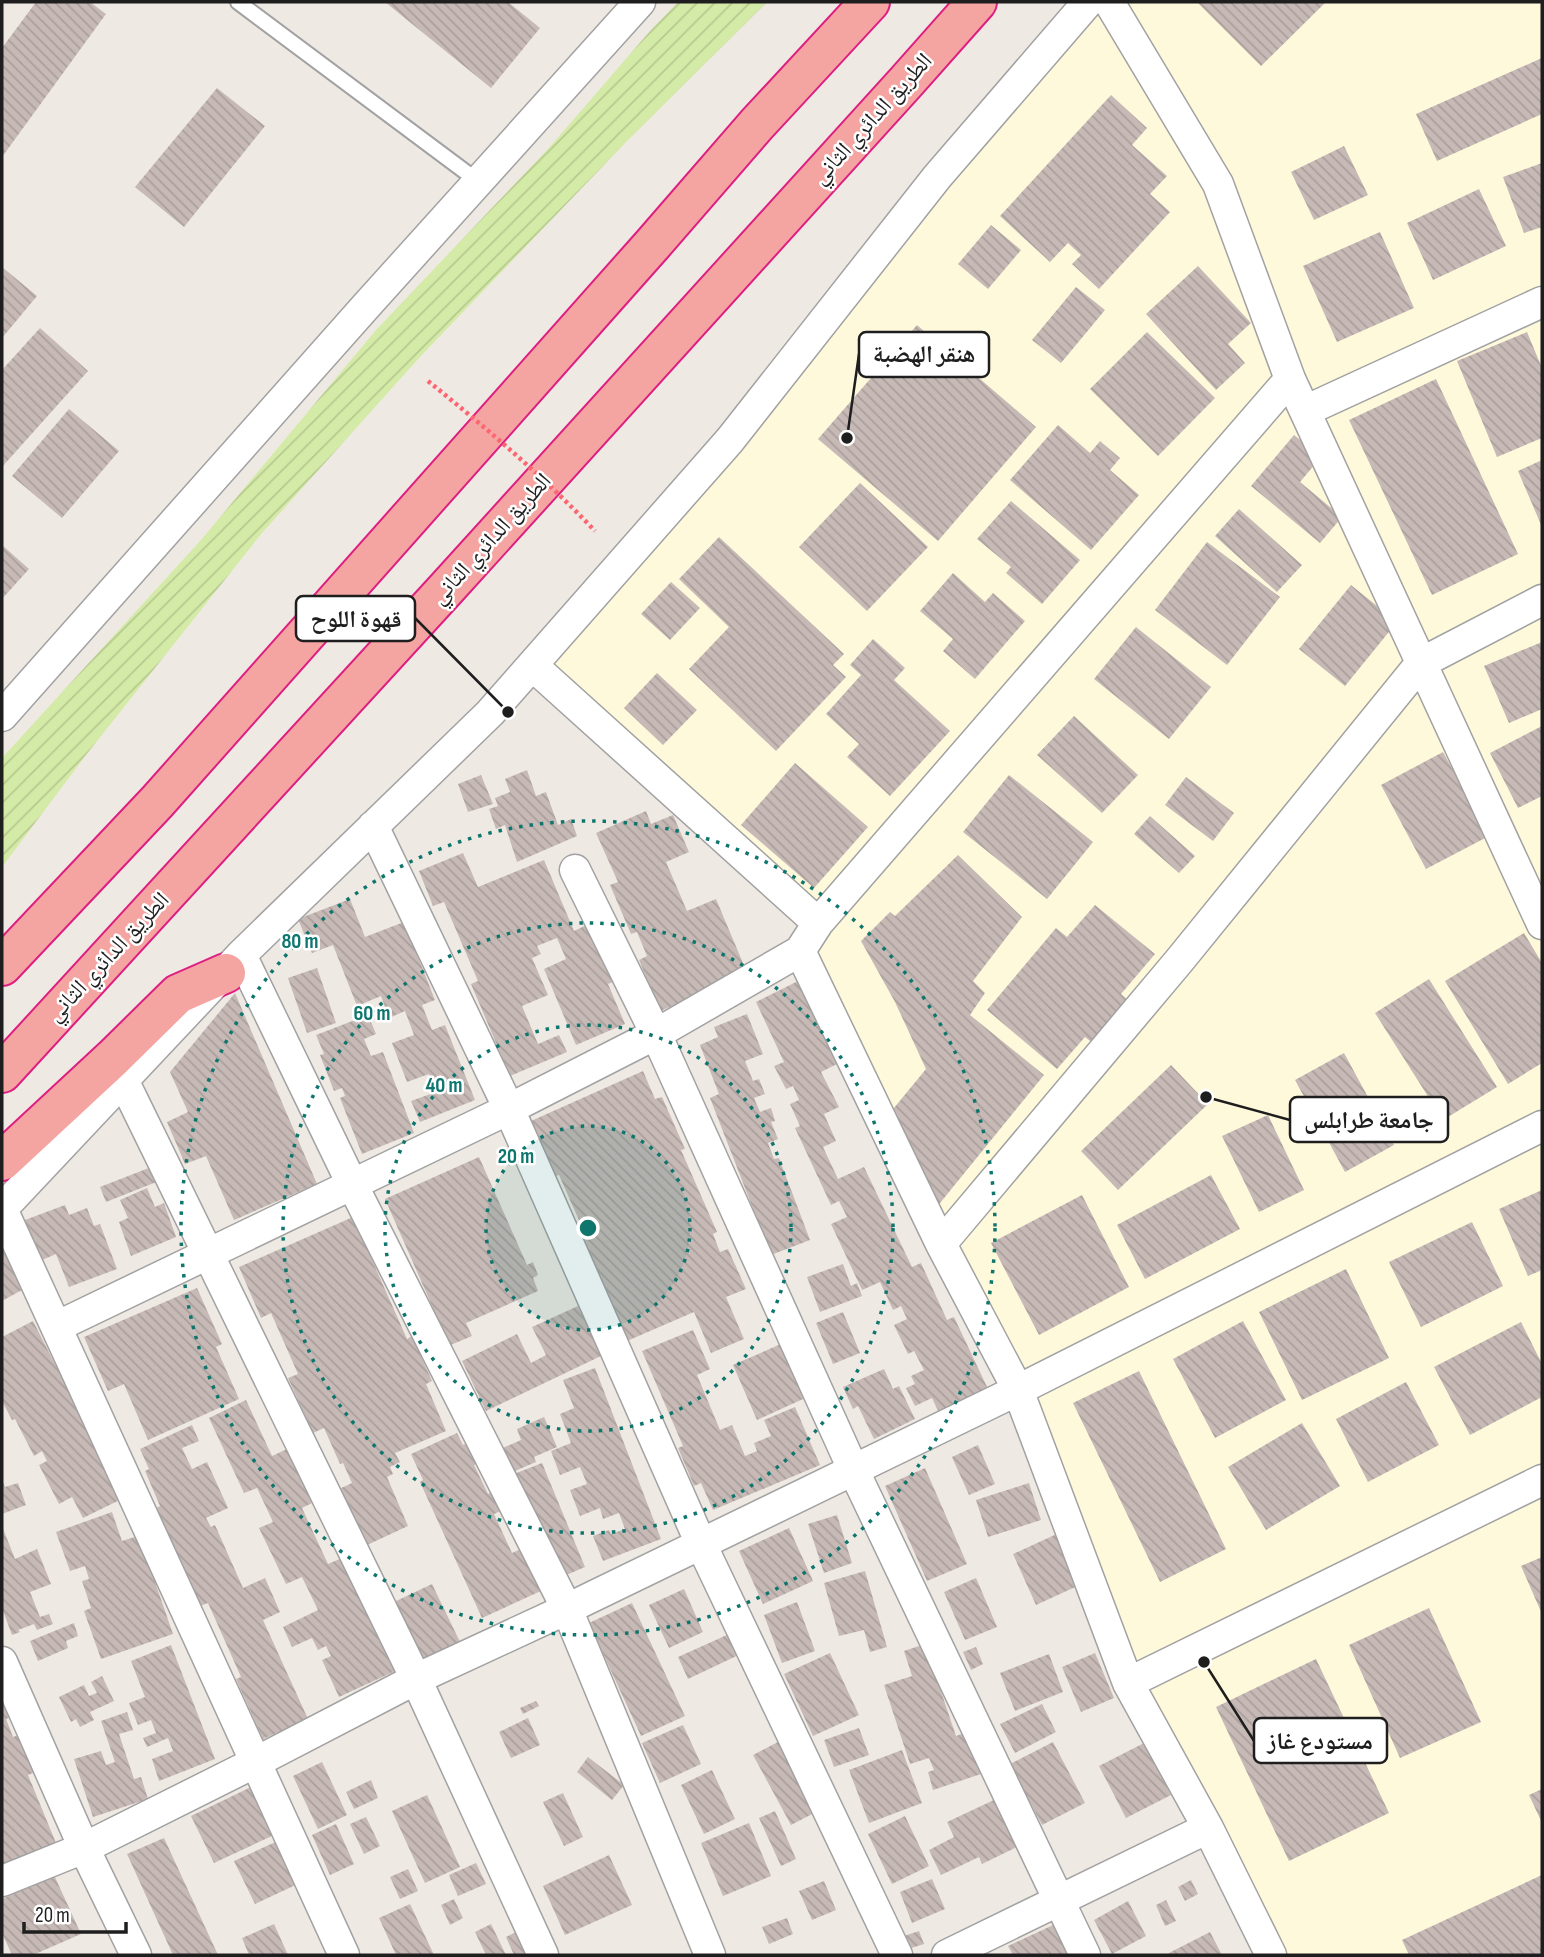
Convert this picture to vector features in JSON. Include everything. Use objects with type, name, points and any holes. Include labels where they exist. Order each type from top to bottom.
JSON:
[{"type":"highway","points":[[2,966],[157,802],[757,124],[870,2]]},
{"type":"highway","name":"الطريق الدائري الثاني","points":[[2,1073],[445,590],[977,2]]},
{"type":"highway","points":[[2,953],[42,924]]},
{"type":"highway","points":[[2,1161],[178,994],[234,964]]},
{"type":"street","points":[[2,716],[640,2]]},
{"type":"street","points":[[344,1955],[2,1209],[234,964],[490,713],[533,666],[730,440],[937,177],[1088,2]]},
{"type":"street","points":[[1109,2],[1218,184],[1290,379],[1421,663],[1538,906]]},
{"type":"street","points":[[1305,411],[1542,302]]},
{"type":"street","points":[[56,1327],[509,1109],[656,1034],[800,951],[818,923],[1290,379]]},
{"type":"street","points":[[941,1244],[1179,961],[1421,663],[1542,600]]},
{"type":"street","points":[[533,666],[818,923]]},
{"type":"street","points":[[373,826],[509,1109],[701,1544],[897,1955]]},
{"type":"street","points":[[575,870],[656,1034],[853,1469],[1085,1955]]},
{"type":"street","points":[[800,951],[941,1244],[1018,1390],[1128,1683],[1208,1828],[1271,1955]]},
{"type":"street","points":[[234,964],[352,1184],[567,1609],[709,1955]]},
{"type":"street","points":[[124,1082],[416,1679],[543,1955]]},
{"type":"street","points":[[2,1881],[84,1848],[416,1679],[567,1609],[1018,1390],[1542,1126]]},
{"type":"street","points":[[1128,1683],[1542,1480]]},
{"type":"street","points":[[2,1662],[84,1848],[136,1955]]},
{"type":"street","points":[[947,1955],[1208,1828]]},
{"type":"lane","points":[[238,2],[479,182]]},
{"type":"path","points":[[428,381],[557,491],[595,531]]},
{"type":"shaded area","points":[[1088,2],[1542,2],[1542,1955],[1271,1955],[1208,1828],[1018,1390],[800,951],[817,923],[533,666]]},
{"type":"green space","points":[[678,2],[767,2],[625,143],[419,358],[262,533],[86,755],[2,867],[2,758],[201,540],[376,330],[548,149]]},
{"type":"building","points":[[36,2],[90,2],[106,14],[2,157],[2,48]]},
{"type":"building","points":[[385,2],[508,2],[540,28],[491,88]]},
{"type":"building","points":[[1197,2],[1326,2],[1261,66]]},
{"type":"building","points":[[1542,58],[1542,114],[1437,161],[1416,114]]},
{"type":"building","points":[[217,88],[265,126],[184,227],[135,187]]},
{"type":"building","points":[[1111,95],[1147,128],[1132,145],[1167,176],[1150,194],[1170,212],[1099,289],[1072,264],[1081,255],[1068,243],[1050,262],[1000,216]]},
{"type":"building","points":[[1344,146],[1368,195],[1314,220],[1291,172]]},
{"type":"building","points":[[1542,163],[1542,227],[1524,233],[1503,177]]},
{"type":"building","points":[[1479,189],[1506,246],[1433,280],[1407,223]]},
{"type":"building","points":[[991,225],[1021,250],[988,289],[958,264]]},
{"type":"building","points":[[1380,232],[1414,308],[1337,342],[1303,266]]},
{"type":"building","points":[[1198,266],[1251,323],[1228,344],[1245,363],[1216,390],[1146,314]]},
{"type":"building","points":[[2,267],[37,296],[2,338]]},
{"type":"building","points":[[1076,287],[1105,310],[1061,363],[1032,340]]},
{"type":"building","points":[[917,325],[1036,427],[938,541],[818,439]]},
{"type":"building","points":[[40,328],[88,371],[2,467],[2,370]]},
{"type":"building","points":[[1147,332],[1215,398],[1158,456],[1090,389]]},
{"type":"building","points":[[1527,332],[1542,368],[1542,438],[1497,457],[1457,361]]},
{"type":"building","points":[[1436,379],[1518,554],[1432,595],[1349,420]]},
{"type":"building","points":[[69,409],[119,451],[62,518],[12,476]]},
{"type":"building","points":[[1058,425],[1090,453],[1100,441],[1120,458],[1110,470],[1139,495],[1091,550],[1010,480]]},
{"type":"building","points":[[1294,435],[1321,457],[1300,482],[1342,517],[1320,543],[1251,486]]},
{"type":"building","points":[[1542,460],[1542,527],[1518,471]]},
{"type":"building","points":[[860,483],[928,547],[867,611],[799,547]]},
{"type":"building","points":[[1011,501],[1080,560],[1042,604],[1006,573],[1011,567],[977,539]]},
{"type":"building","points":[[1239,509],[1302,565],[1277,592],[1215,536]]},
{"type":"building","points":[[719,537],[844,654],[833,665],[846,677],[776,751],[689,669],[729,627],[679,579]]},
{"type":"building","points":[[1207,542],[1280,597],[1227,665],[1155,610]]},
{"type":"building","points":[[2,545],[29,569],[2,599]]},
{"type":"building","points":[[953,573],[985,602],[993,593],[1025,621],[975,679],[943,651],[953,639],[920,611]]},
{"type":"building","points":[[671,582],[700,608],[670,640],[641,614]]},
{"type":"building","points":[[1351,585],[1397,622],[1345,686],[1299,649]]},
{"type":"building","points":[[1136,627],[1211,687],[1169,739],[1094,679]]},
{"type":"building","points":[[873,639],[905,668],[894,680],[950,731],[890,796],[847,757],[859,744],[826,714],[861,675],[850,665]]},
{"type":"building","points":[[1542,642],[1542,709],[1509,723],[1484,666]]},
{"type":"building","points":[[657,673],[697,710],[663,745],[624,708]]},
{"type":"building","points":[[1074,716],[1138,775],[1102,813],[1037,755]]},
{"type":"building","points":[[1542,726],[1542,796],[1518,808],[1490,753]]},
{"type":"building","points":[[1443,752],[1489,836],[1426,869],[1381,785]]},
{"type":"building","points":[[795,763],[868,827],[814,888],[741,825]]},
{"type":"building","points":[[527,770],[536,796],[546,792],[558,825],[571,819],[577,836],[517,862],[505,825],[496,829],[489,809],[498,806],[495,798],[510,792],[505,779]]},
{"type":"building","points":[[481,775],[493,804],[468,812],[458,784]]},
{"type":"building","points":[[1009,775],[1093,842],[1047,899],[963,832]]},
{"type":"building","points":[[1186,777],[1234,813],[1213,841],[1165,805]]},
{"type":"building","points":[[646,811],[651,824],[673,815],[689,852],[666,862],[687,911],[716,899],[748,975],[660,1011],[639,960],[647,956],[637,932],[631,934],[610,885],[618,882],[596,833]]},
{"type":"building","points":[[1150,816],[1195,856],[1179,873],[1134,834]]},
{"type":"building","points":[[463,853],[478,887],[544,860],[574,931],[593,922],[618,980],[608,984],[625,1024],[576,1045],[544,969],[566,959],[557,938],[537,946],[541,954],[532,958],[548,995],[522,1006],[538,1044],[559,1035],[567,1052],[510,1076],[471,984],[478,981],[444,902],[433,906],[419,871]]},
{"type":"building","points":[[958,855],[1022,917],[973,981],[985,993],[970,1015],[1044,1075],[936,1208],[889,1114],[926,1069],[895,1002],[861,941],[890,912],[895,916]]},
{"type":"building","points":[[350,899],[365,937],[404,922],[435,1000],[422,1005],[432,1030],[445,1025],[475,1100],[420,1122],[411,1101],[436,1092],[429,1074],[407,1082],[392,1043],[414,1035],[405,1011],[389,1018],[381,996],[357,1006],[333,945],[312,953],[298,919]]},
{"type":"building","points":[[1095,905],[1155,954],[1121,994],[1131,1003],[1095,1045],[1085,1037],[1057,1069],[987,1010],[1056,928],[1067,937]]},
{"type":"building","points":[[1524,933],[1542,963],[1542,1063],[1508,1084],[1445,981]]},
{"type":"building","points":[[317,968],[336,1023],[307,1033],[288,978]]},
{"type":"building","points":[[1429,979],[1497,1087],[1443,1120],[1375,1013]]},
{"type":"building","points":[[798,981],[826,1041],[830,1039],[841,1062],[821,1072],[839,1107],[824,1114],[836,1141],[823,1147],[838,1179],[864,1167],[912,1267],[921,1263],[947,1320],[954,1317],[988,1389],[939,1413],[932,1398],[915,1406],[906,1388],[915,1384],[911,1376],[924,1370],[914,1351],[908,1354],[894,1325],[907,1319],[901,1306],[893,1310],[880,1282],[862,1290],[831,1224],[847,1217],[839,1201],[831,1205],[795,1128],[800,1126],[790,1104],[799,1100],[793,1086],[786,1089],[774,1066],[784,1062],[756,1002]]},
{"type":"building","points":[[235,993],[317,1184],[234,1220],[206,1156],[185,1164],[167,1122],[188,1112],[170,1072]]},
{"type":"building","points":[[747,1014],[763,1054],[745,1061],[753,1081],[759,1079],[765,1094],[754,1098],[760,1112],[771,1108],[775,1121],[771,1122],[778,1139],[768,1143],[774,1159],[779,1158],[810,1240],[771,1255],[710,1098],[719,1094],[700,1045],[718,1037],[714,1027]]},
{"type":"building","points":[[368,1015],[376,1034],[364,1039],[371,1056],[383,1052],[414,1133],[362,1154],[340,1098],[345,1096],[342,1088],[334,1091],[320,1055],[324,1054],[316,1035]]},
{"type":"building","points":[[1344,1053],[1394,1145],[1345,1172],[1295,1080]]},
{"type":"building","points":[[1171,1065],[1208,1104],[1118,1190],[1081,1151]]},
{"type":"building","points":[[643,1071],[655,1099],[662,1097],[685,1149],[681,1150],[717,1232],[713,1234],[720,1252],[728,1249],[746,1289],[726,1297],[744,1339],[711,1353],[694,1312],[627,1341],[577,1229],[582,1227],[559,1175],[555,1176],[531,1121]]},
{"type":"building","points":[[1268,1115],[1304,1190],[1259,1212],[1222,1136]]},
{"type":"building","points":[[479,1157],[527,1265],[533,1262],[538,1275],[533,1278],[538,1291],[466,1323],[472,1336],[441,1349],[425,1312],[433,1308],[385,1199]]},
{"type":"building","points":[[159,1164],[164,1179],[106,1202],[100,1187]]},
{"type":"building","points":[[1211,1175],[1240,1229],[1145,1279],[1117,1225]]},
{"type":"building","points":[[147,1188],[155,1207],[164,1203],[176,1237],[131,1256],[119,1222],[128,1218],[120,1200]]},
{"type":"building","points":[[1542,1190],[1542,1270],[1528,1276],[1499,1209]]},
{"type":"building","points":[[1082,1195],[1129,1287],[1039,1335],[991,1243]]},
{"type":"building","points":[[65,1205],[69,1215],[87,1208],[94,1226],[100,1224],[117,1269],[69,1287],[56,1254],[42,1260],[34,1239],[25,1242],[17,1223]]},
{"type":"building","points":[[353,1217],[407,1339],[412,1336],[432,1381],[426,1384],[446,1431],[395,1453],[400,1462],[390,1467],[393,1474],[387,1477],[408,1526],[365,1546],[339,1489],[352,1483],[343,1463],[340,1464],[324,1428],[313,1433],[288,1378],[298,1374],[271,1313],[261,1318],[239,1267]]},
{"type":"building","points":[[1472,1222],[1503,1286],[1421,1327],[1389,1262]]},
{"type":"building","points":[[2,1246],[18,1276],[31,1285],[2,1301]]},
{"type":"building","points":[[843,1264],[851,1286],[857,1283],[862,1296],[820,1312],[807,1277]]},
{"type":"building","points":[[1346,1269],[1389,1358],[1302,1400],[1259,1312]]},
{"type":"building","points":[[197,1288],[222,1344],[216,1347],[239,1399],[148,1440],[124,1384],[108,1391],[84,1337]]},
{"type":"building","points":[[578,1306],[585,1321],[595,1316],[605,1336],[594,1341],[601,1356],[486,1411],[462,1361],[517,1334],[531,1363],[546,1355],[532,1327]]},
{"type":"building","points":[[843,1312],[860,1353],[833,1364],[816,1323]]},
{"type":"building","points":[[33,1321],[76,1405],[130,1495],[83,1518],[72,1497],[59,1504],[39,1465],[47,1461],[42,1451],[34,1456],[15,1419],[12,1420],[2,1401],[2,1337]]},
{"type":"building","points":[[1243,1321],[1286,1400],[1215,1438],[1173,1359]]},
{"type":"building","points":[[1521,1322],[1542,1364],[1542,1397],[1470,1435],[1434,1367]]},
{"type":"building","points":[[693,1330],[710,1369],[697,1375],[720,1430],[732,1425],[745,1456],[757,1451],[754,1443],[771,1436],[764,1420],[795,1407],[820,1465],[713,1510],[701,1483],[694,1486],[678,1448],[683,1446],[642,1351]]},
{"type":"building","points":[[790,1340],[814,1394],[757,1420],[733,1365]]},
{"type":"building","points":[[595,1368],[661,1539],[603,1561],[593,1536],[609,1530],[611,1534],[625,1529],[619,1513],[603,1519],[600,1508],[580,1516],[570,1490],[587,1484],[580,1467],[560,1475],[551,1451],[571,1443],[560,1414],[574,1408],[563,1380]]},
{"type":"building","points":[[884,1369],[893,1389],[899,1386],[915,1419],[874,1439],[858,1406],[853,1409],[843,1387]]},
{"type":"building","points":[[1139,1371],[1226,1549],[1160,1582],[1073,1403]]},
{"type":"building","points":[[1406,1382],[1439,1445],[1368,1482],[1336,1419]]},
{"type":"building","points":[[246,1400],[272,1456],[287,1449],[312,1503],[302,1508],[328,1564],[342,1558],[406,1666],[339,1697],[322,1660],[331,1656],[326,1646],[318,1650],[312,1638],[292,1647],[283,1627],[318,1610],[302,1577],[286,1584],[259,1528],[273,1522],[257,1488],[244,1493],[209,1418]]},
{"type":"building","points":[[544,1417],[557,1447],[534,1457],[536,1462],[508,1474],[498,1450],[521,1440],[517,1429]]},
{"type":"building","points":[[1302,1423],[1340,1486],[1266,1530],[1228,1467]]},
{"type":"building","points":[[192,1425],[199,1441],[182,1448],[192,1469],[207,1462],[228,1508],[206,1518],[211,1527],[215,1525],[243,1588],[265,1578],[280,1612],[263,1620],[308,1719],[263,1739],[236,1679],[241,1677],[208,1603],[200,1606],[153,1510],[160,1506],[145,1471],[149,1469],[140,1449]]},
{"type":"building","points":[[457,1433],[463,1445],[477,1438],[488,1460],[474,1465],[488,1494],[496,1490],[505,1509],[494,1514],[512,1553],[523,1548],[543,1590],[482,1618],[420,1482],[423,1480],[411,1454]]},
{"type":"building","points":[[978,1445],[995,1484],[969,1495],[952,1457]]},
{"type":"building","points":[[542,1463],[585,1567],[557,1579],[514,1474]]},
{"type":"building","points":[[925,1468],[967,1564],[927,1581],[885,1486]]},
{"type":"building","points":[[2,1480],[5,1487],[18,1483],[26,1505],[2,1514]]},
{"type":"building","points":[[1029,1483],[1041,1520],[988,1537],[976,1500]]},
{"type":"building","points":[[112,1512],[122,1541],[138,1536],[160,1580],[155,1582],[173,1634],[101,1659],[84,1611],[91,1608],[82,1581],[89,1579],[85,1566],[70,1571],[56,1532]]},
{"type":"building","points":[[837,1515],[852,1563],[824,1573],[808,1524]]},
{"type":"building","points":[[2,1526],[15,1559],[37,1549],[51,1584],[30,1592],[40,1617],[49,1614],[53,1624],[37,1630],[34,1624],[12,1635],[2,1608]]},
{"type":"building","points":[[789,1528],[813,1581],[763,1604],[739,1551]]},
{"type":"building","points":[[1061,1532],[1084,1583],[1036,1605],[1013,1554]]},
{"type":"building","points":[[1542,1557],[1542,1614],[1521,1566]]},
{"type":"building","points":[[865,1571],[887,1647],[870,1652],[864,1630],[839,1636],[824,1583]]},
{"type":"building","points":[[976,1578],[997,1627],[965,1640],[944,1592]]},
{"type":"building","points":[[432,1584],[461,1644],[420,1663],[392,1603]]},
{"type":"building","points":[[684,1589],[703,1632],[669,1648],[649,1605]]},
{"type":"building","points":[[797,1602],[815,1651],[782,1663],[764,1615]]},
{"type":"building","points":[[632,1603],[685,1716],[641,1736],[589,1623]]},
{"type":"building","points":[[1429,1608],[1481,1722],[1400,1758],[1349,1645]]},
{"type":"building","points":[[74,1623],[78,1636],[66,1641],[68,1648],[38,1661],[30,1641]]},
{"type":"building","points":[[738,1630],[747,1651],[688,1679],[678,1657]]},
{"type":"building","points":[[925,1644],[956,1736],[970,1731],[984,1773],[933,1790],[928,1772],[934,1770],[929,1758],[910,1764],[884,1685],[912,1676],[904,1651]]},
{"type":"building","points":[[171,1645],[215,1759],[159,1781],[152,1759],[173,1751],[168,1738],[147,1747],[143,1738],[156,1733],[151,1720],[138,1725],[129,1703],[145,1697],[131,1661]]},
{"type":"building","points":[[976,1647],[983,1664],[971,1670],[963,1652]]},
{"type":"building","points":[[830,1653],[859,1715],[813,1736],[784,1674]]},
{"type":"building","points":[[1095,1653],[1114,1698],[1081,1712],[1062,1667]]},
{"type":"building","points":[[1049,1654],[1063,1692],[1015,1711],[1000,1673]]},
{"type":"building","points":[[1316,1659],[1389,1813],[1289,1861],[1216,1707]]},
{"type":"building","points":[[102,1676],[114,1701],[90,1712],[94,1720],[80,1727],[76,1719],[71,1722],[59,1697],[84,1685],[89,1696],[97,1693],[91,1682]]},
{"type":"building","points":[[2,1683],[19,1714],[6,1719],[13,1737],[25,1733],[40,1770],[28,1775],[56,1843],[2,1865]]},
{"type":"building","points":[[536,1701],[539,1706],[523,1714],[520,1708]]},
{"type":"building","points":[[1042,1704],[1056,1732],[1015,1753],[1000,1724]]},
{"type":"building","points":[[127,1712],[133,1730],[119,1734],[134,1779],[141,1777],[148,1799],[93,1817],[74,1759],[101,1751],[106,1765],[115,1762],[101,1721]]},
{"type":"building","points":[[528,1718],[540,1745],[511,1758],[499,1732]]},
{"type":"building","points":[[683,1725],[701,1764],[660,1783],[642,1743]]},
{"type":"building","points":[[859,1728],[869,1755],[834,1767],[824,1740]]},
{"type":"building","points":[[780,1741],[818,1811],[791,1825],[753,1755]]},
{"type":"building","points":[[1053,1742],[1085,1803],[1042,1825],[1010,1764]]},
{"type":"building","points":[[1144,1743],[1171,1795],[1126,1818],[1099,1766]]},
{"type":"building","points":[[902,1750],[922,1803],[869,1823],[849,1770]]},
{"type":"building","points":[[588,1757],[624,1785],[612,1800],[577,1772]]},
{"type":"building","points":[[322,1762],[347,1815],[318,1829],[293,1776]]},
{"type":"building","points":[[712,1770],[735,1819],[704,1834],[681,1785]]},
{"type":"building","points":[[371,1780],[378,1798],[354,1809],[346,1792]]},
{"type":"building","points":[[251,1787],[274,1835],[214,1863],[191,1816]]},
{"type":"building","points":[[1542,1789],[1542,1823],[1529,1795]]},
{"type":"building","points":[[563,1793],[583,1837],[564,1846],[543,1802]]},
{"type":"building","points":[[427,1795],[460,1867],[425,1883],[392,1811]]},
{"type":"building","points":[[996,1799],[1019,1846],[982,1864],[979,1857],[941,1875],[929,1850],[954,1837],[947,1822]]},
{"type":"building","points":[[775,1811],[796,1859],[781,1866],[759,1818]]},
{"type":"building","points":[[905,1816],[929,1866],[892,1884],[868,1834]]},
{"type":"building","points":[[366,1817],[380,1846],[364,1854],[350,1824]]},
{"type":"building","points":[[749,1823],[771,1876],[723,1896],[701,1843]]},
{"type":"building","points":[[336,1824],[354,1864],[330,1875],[312,1835]]},
{"type":"building","points":[[164,1838],[218,1955],[173,1955],[127,1854]]},
{"type":"building","points":[[282,1839],[302,1882],[255,1904],[234,1861]]},
{"type":"building","points":[[609,1855],[632,1905],[565,1935],[543,1886]]},
{"type":"building","points":[[476,1863],[486,1884],[458,1896],[449,1875]]},
{"type":"building","points":[[408,1869],[418,1891],[400,1899],[390,1877]]},
{"type":"building","points":[[54,1875],[81,1934],[33,1955],[12,1955],[2,1933],[2,1899]]},
{"type":"building","points":[[1542,1875],[1542,1955],[1409,1955],[1402,1940]]},
{"type":"building","points":[[932,1879],[945,1909],[912,1923],[900,1892]]},
{"type":"building","points":[[1191,1880],[1198,1894],[1185,1901],[1178,1887]]},
{"type":"building","points":[[824,1881],[836,1910],[812,1920],[799,1891]]},
{"type":"building","points":[[454,1899],[463,1918],[450,1925],[441,1905]]},
{"type":"building","points":[[1166,1900],[1176,1921],[1165,1926],[1156,1905]]},
{"type":"building","points":[[1128,1901],[1146,1936],[1112,1954],[1094,1920]]},
{"type":"building","points":[[410,1904],[434,1955],[396,1955],[379,1918]]},
{"type":"building","points":[[787,1918],[793,1934],[769,1944],[762,1927]]},
{"type":"building","points":[[1064,1920],[1081,1955],[1013,1955],[1008,1946]]},
{"type":"building","points":[[274,1924],[288,1955],[249,1955],[242,1938]]},
{"type":"building","points":[[491,1924],[506,1955],[486,1955],[475,1932]]},
{"type":"building","points":[[518,1931],[528,1952],[514,1955],[506,1937]]},
{"type":"building","points":[[919,1931],[924,1944],[902,1951],[898,1938]]},
{"type":"building","points":[[1210,1932],[1222,1955],[1165,1955]]},
{"type":"place","name":"هنقر الهضبة","points":[[847,438]]},
{"type":"place","name":"قهوة اللوح","points":[[508,712]]},
{"type":"place","name":"جامعة طرابلس","points":[[1206,1097]]},
{"type":"place","name":"مستودع غاز","points":[[1204,1662]]}]
